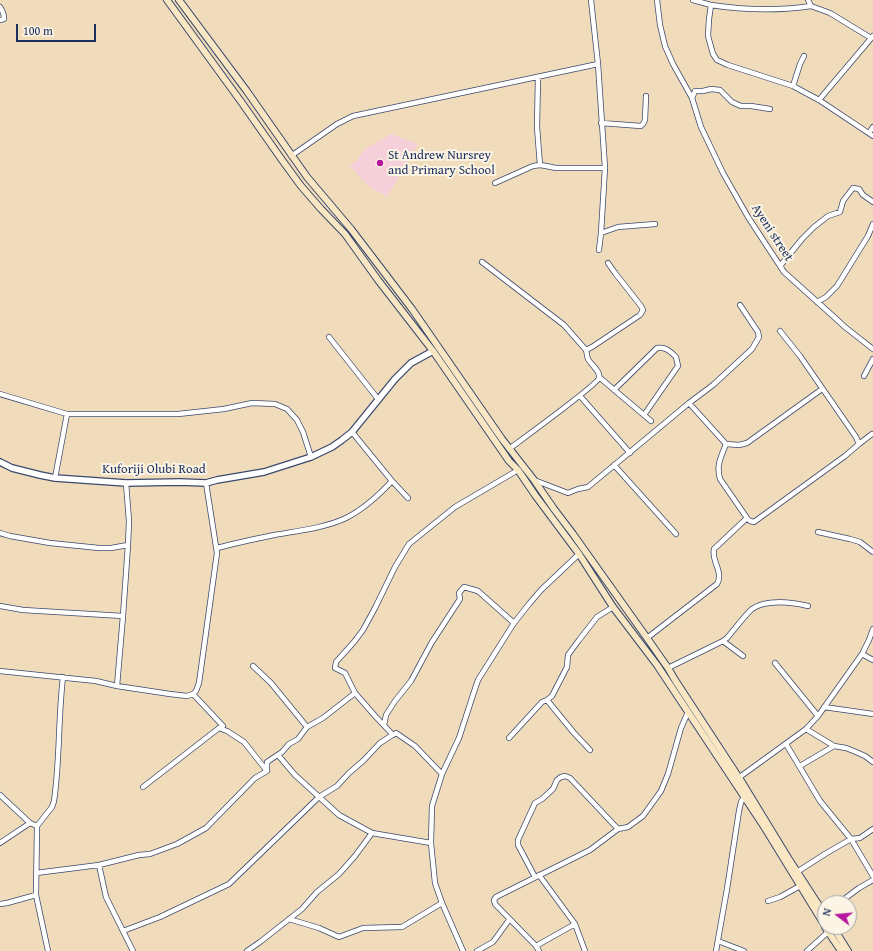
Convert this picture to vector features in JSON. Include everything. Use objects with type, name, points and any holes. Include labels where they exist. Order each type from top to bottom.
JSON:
[{"type":"main road","points":[[167,0],[301,186],[345,234],[433,352],[509,461],[518,470],[579,554],[613,607],[657,665],[688,712],[737,779],[744,797],[817,912]]},
{"type":"main road","points":[[179,0],[253,99],[291,156],[351,229],[412,309],[509,449],[534,480],[647,638],[668,668],[737,779],[817,902]]},
{"type":"main road","points":[[345,234],[351,229]]},
{"type":"main road","points":[[478,417],[484,413]]},
{"type":"main road","points":[[832,935],[841,951]]},
{"type":"main road","points":[[834,935],[848,951]]},
{"type":"street","points":[[591,0],[598,64],[605,168],[599,250]]},
{"type":"street","points":[[657,0],[665,46],[692,98]]},
{"type":"street","points":[[693,0],[711,5],[774,10],[810,6],[830,13],[872,37],[820,100]]},
{"type":"street","points":[[808,0],[810,6]]},
{"type":"street","points":[[711,5],[708,19],[708,36],[713,54],[717,60],[793,86],[820,100],[871,134],[873,127]]},
{"type":"street","points":[[0,7],[3,11],[4,19],[0,20]]},
{"type":"street","points":[[793,86],[804,56]]},
{"type":"street","points":[[291,156],[337,124],[353,116],[598,64]]},
{"type":"street","points":[[538,77],[537,127],[540,165]]},
{"type":"street","points":[[692,98],[695,91],[711,89],[720,90],[732,102],[740,106],[770,109]]},
{"type":"street","points":[[602,123],[640,126],[644,124],[646,96]]},
{"type":"street","name":"Ayeni street","points":[[692,98],[701,127],[723,174],[748,217],[784,272],[845,327],[873,349]]},
{"type":"street","points":[[495,183],[533,166],[540,165],[556,168],[605,168]]},
{"type":"street","points":[[780,266],[814,227],[828,216],[840,212],[843,201],[853,188],[859,188],[863,195],[873,202]]},
{"type":"street","points":[[601,233],[618,227],[655,224]]},
{"type":"street","points":[[817,302],[826,297],[837,286],[868,236],[873,224]]},
{"type":"street","points":[[482,262],[564,325],[586,350],[588,359],[600,377],[651,421]]},
{"type":"street","points":[[586,350],[640,315],[643,310],[608,263]]},
{"type":"street","points":[[534,480],[568,492],[588,487],[689,403],[713,385],[752,349],[759,337],[758,332],[740,305]]},
{"type":"street","points":[[780,331],[800,356],[856,437],[858,444]]},
{"type":"street","points":[[329,337],[378,399]]},
{"type":"street","points":[[614,390],[657,348],[663,347],[668,350],[676,357],[678,366],[644,415]]},
{"type":"street","name":"Kuforiji Olubi Road","points":[[0,462],[19,470],[55,478],[126,483],[206,483],[264,472],[311,457],[332,447],[342,440],[352,432],[395,379],[411,363],[433,352]]},
{"type":"street","points":[[864,376],[873,359]]},
{"type":"street","points":[[509,449],[580,396],[600,377]]},
{"type":"street","points":[[689,403],[726,444],[739,445],[747,443],[822,389]]},
{"type":"street","points":[[0,394],[67,414],[178,414],[224,409],[252,403],[275,404],[287,409],[297,420],[303,432],[311,457]]},
{"type":"street","points":[[580,396],[630,453]]},
{"type":"street","points":[[55,478],[67,414]]},
{"type":"street","points":[[352,432],[392,481],[408,498]]},
{"type":"street","points":[[726,444],[718,463],[720,479],[747,518],[754,522],[845,456],[872,434]]},
{"type":"street","points":[[614,465],[676,534]]},
{"type":"street","points":[[442,774],[415,746],[396,733],[393,735],[356,693],[345,673],[335,668],[336,662],[363,630],[395,567],[409,544],[455,507],[518,470]]},
{"type":"street","points":[[217,548],[326,525],[346,518],[364,507],[381,493],[392,481]]},
{"type":"street","points":[[117,686],[128,545],[129,521],[126,483]]},
{"type":"street","points":[[0,671],[96,682],[170,694],[187,696],[193,694],[199,683],[217,553],[206,483]]},
{"type":"street","points":[[647,638],[717,584],[720,576],[713,551],[747,518]]},
{"type":"street","points":[[818,532],[860,542],[873,552]]},
{"type":"street","points":[[0,533],[50,543],[99,548],[111,548],[128,545]]},
{"type":"street","points":[[463,951],[435,883],[431,843],[432,806],[442,774],[459,738],[478,680],[514,623],[529,604],[579,554]]},
{"type":"street","points":[[384,725],[386,715],[395,701],[412,681],[432,642],[460,599],[459,593],[464,587],[478,590],[514,623]]},
{"type":"street","points":[[668,668],[723,641],[751,610],[758,606],[785,602],[798,603],[808,606]]},
{"type":"street","points":[[0,606],[23,610],[123,616]]},
{"type":"street","points":[[509,738],[542,702],[552,696],[567,667],[568,655],[597,617],[613,607]]},
{"type":"street","points":[[737,779],[806,729],[818,716],[862,654],[873,629]]},
{"type":"street","points":[[723,641],[743,656]]},
{"type":"street","points":[[862,654],[873,660]]},
{"type":"street","points":[[775,663],[818,716]]},
{"type":"street","points":[[253,666],[271,683],[307,727]]},
{"type":"street","points":[[48,951],[36,895],[37,826],[52,807],[54,801],[60,702],[63,678]]},
{"type":"street","points":[[267,771],[268,762],[298,739],[307,727],[323,718],[356,693]]},
{"type":"street","points":[[143,787],[223,726],[193,694]]},
{"type":"street","points":[[547,700],[590,750]]},
{"type":"street","points":[[824,707],[873,714]]},
{"type":"street","points":[[575,924],[537,949],[509,920],[495,904],[494,900],[496,897],[590,850],[618,829],[628,827],[643,816],[661,791],[668,774],[681,728],[688,712]]},
{"type":"street","points":[[219,728],[227,731],[244,742],[267,771]]},
{"type":"street","points":[[806,729],[834,746],[851,750],[865,756],[873,762]]},
{"type":"street","points":[[123,931],[160,917],[230,884],[319,797],[338,786],[380,743],[396,733]]},
{"type":"street","points":[[786,744],[820,802],[851,839],[873,876]]},
{"type":"street","points":[[800,766],[834,746]]},
{"type":"street","points":[[278,755],[295,774],[339,815],[372,833],[431,843]]},
{"type":"street","points":[[36,873],[99,865],[139,855],[150,854],[177,844],[206,828],[255,778],[267,771]]},
{"type":"street","points":[[585,951],[575,924],[537,876],[518,845],[518,840],[535,802],[542,799],[553,789],[556,780],[565,776],[570,778],[618,829]]},
{"type":"street","points":[[0,795],[30,823],[37,826]]},
{"type":"street","points":[[716,951],[739,811],[744,797]]},
{"type":"street","points":[[0,843],[30,823]]},
{"type":"street","points":[[797,872],[851,839],[860,838],[873,829]]},
{"type":"street","points":[[247,951],[302,909],[318,892],[339,874],[372,833]]},
{"type":"street","points":[[99,865],[106,897],[132,951]]},
{"type":"street","points":[[850,895],[873,880]]},
{"type":"street","points":[[768,901],[780,897],[800,886]]},
{"type":"street","points":[[0,904],[36,895]]},
{"type":"street","points":[[289,919],[319,928],[339,937],[364,928],[402,927],[442,902]]},
{"type":"street","points":[[477,951],[493,942],[509,920]]},
{"type":"street","points":[[807,951],[822,935]]},
{"type":"street","points":[[718,941],[744,951]]},
{"type":"shaded area","name":"St Andrew Nursrey and Primary School","points":[[391,134],[418,144],[387,197],[367,185],[350,166],[365,149]]},
{"type":"place","name":"St Andrew Nursrey and Primary School","points":[[380,163]]}]
